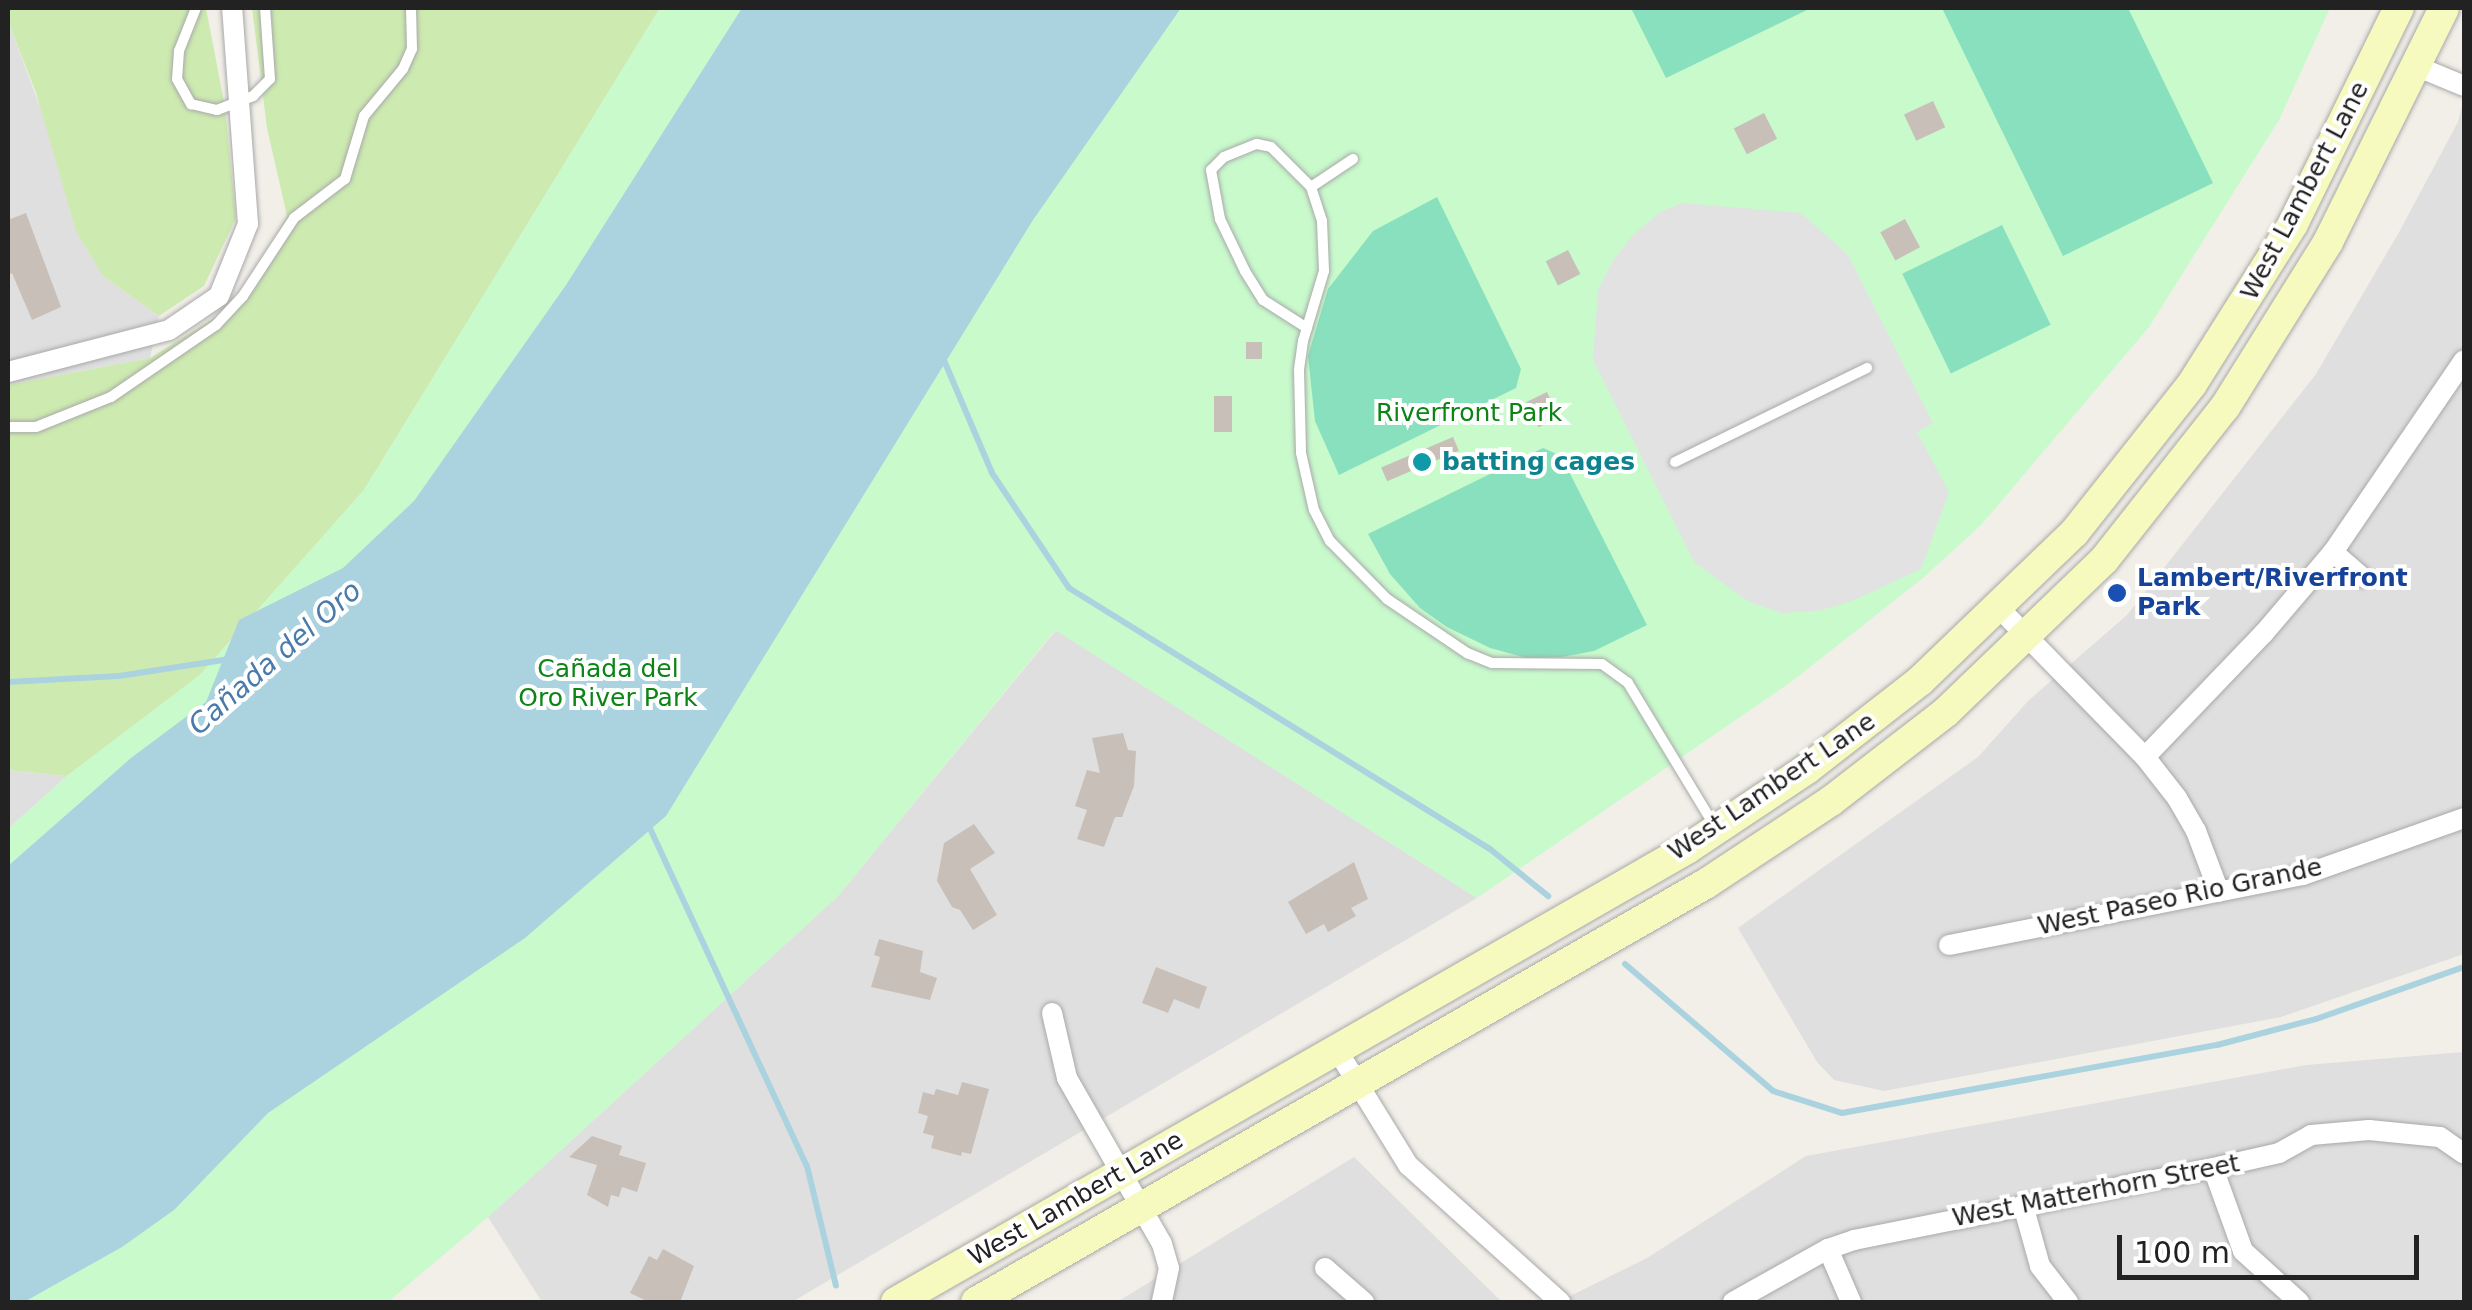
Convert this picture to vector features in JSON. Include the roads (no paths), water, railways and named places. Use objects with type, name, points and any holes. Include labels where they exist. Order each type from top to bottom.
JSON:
[{"type":"main road","name":"West Lambert Lane","points":[[896,1302],[1717,830],[1878,715],[2000,609],[2118,482],[2220,344],[2293,224],[2399,8]]},
{"type":"main road","name":"West Lambert Lane","points":[[976,1302],[1707,883],[1792,829],[1946,712],[2027,638],[2133,527],[2244,380],[2328,242],[2444,8]]},
{"type":"street","points":[[8,372],[169,330],[220,296],[248,224],[232,8]]},
{"type":"street","points":[[2416,66],[2464,86]]},
{"type":"street","points":[[2145,758],[2264,633],[2333,552],[2464,360]]},
{"type":"street","points":[[2333,552],[2362,578]]},
{"type":"street","points":[[2000,609],[2145,758],[2188,814],[2219,892]]},
{"type":"street","name":"West Paseo Rio Grande","points":[[1949,945],[2303,875],[2464,818]]},
{"type":"street","points":[[1052,1013],[1067,1078],[1166,1257],[1162,1302]]},
{"type":"street","points":[[1337,1050],[1408,1165],[1434,1193],[1560,1302]]},
{"type":"street","name":"West Matterhorn Street","points":[[1733,1302],[1828,1249],[2279,1153],[2311,1136],[2369,1130],[2440,1137],[2464,1154]]},
{"type":"street","points":[[2213,1168],[2242,1251],[2300,1302]]},
{"type":"street","points":[[2023,1205],[2040,1266],[2068,1302]]},
{"type":"street","points":[[1828,1249],[1851,1302]]},
{"type":"street","points":[[1325,1268],[1364,1302]]},
{"type":"lane","points":[[196,8],[176,64],[183,94],[204,110],[239,104],[270,79],[265,8]]},
{"type":"lane","points":[[8,426],[36,427],[110,397],[216,324],[243,296],[294,218],[346,179],[364,116],[403,69],[412,49],[411,8]]},
{"type":"lane","points":[[1307,328],[1263,300],[1220,220],[1210,170],[1224,157],[1257,144],[1271,147],[1311,188],[1322,220],[1324,271],[1299,370],[1301,453],[1314,510],[1348,563],[1387,599],[1467,653],[1492,663],[1602,664],[1628,683],[1717,830]]},
{"type":"lane","points":[[1311,188],[1353,159]]},
{"type":"lane","points":[[1675,462],[1867,368]]},
{"type":"water","name":"Cañada del Oro River Park","points":[[742,8],[1181,8],[1033,220],[666,816],[525,938],[268,1113],[174,1210],[122,1247],[24,1302],[8,1302],[8,866],[131,758],[206,702],[239,620],[343,568],[414,501],[566,285]]},
{"type":"waterway","points":[[943,358],[992,473],[1069,588],[1490,849],[1548,896]]},
{"type":"waterway","name":"Cañada del Oro","points":[[8,682],[119,676],[230,659]]},
{"type":"waterway","points":[[647,822],[807,1166],[836,1286]]},
{"type":"waterway","points":[[1625,964],[1773,1091],[1842,1113],[2217,1045],[2316,1019],[2464,967]]},
{"type":"place","name":"batting cages","points":[[1422,462]]},
{"type":"place","name":"Lambert/Riverfront Park","points":[[2117,593]]},
{"type":"park label","name":"Riverfront Park","points":[[1469,413]]}]
